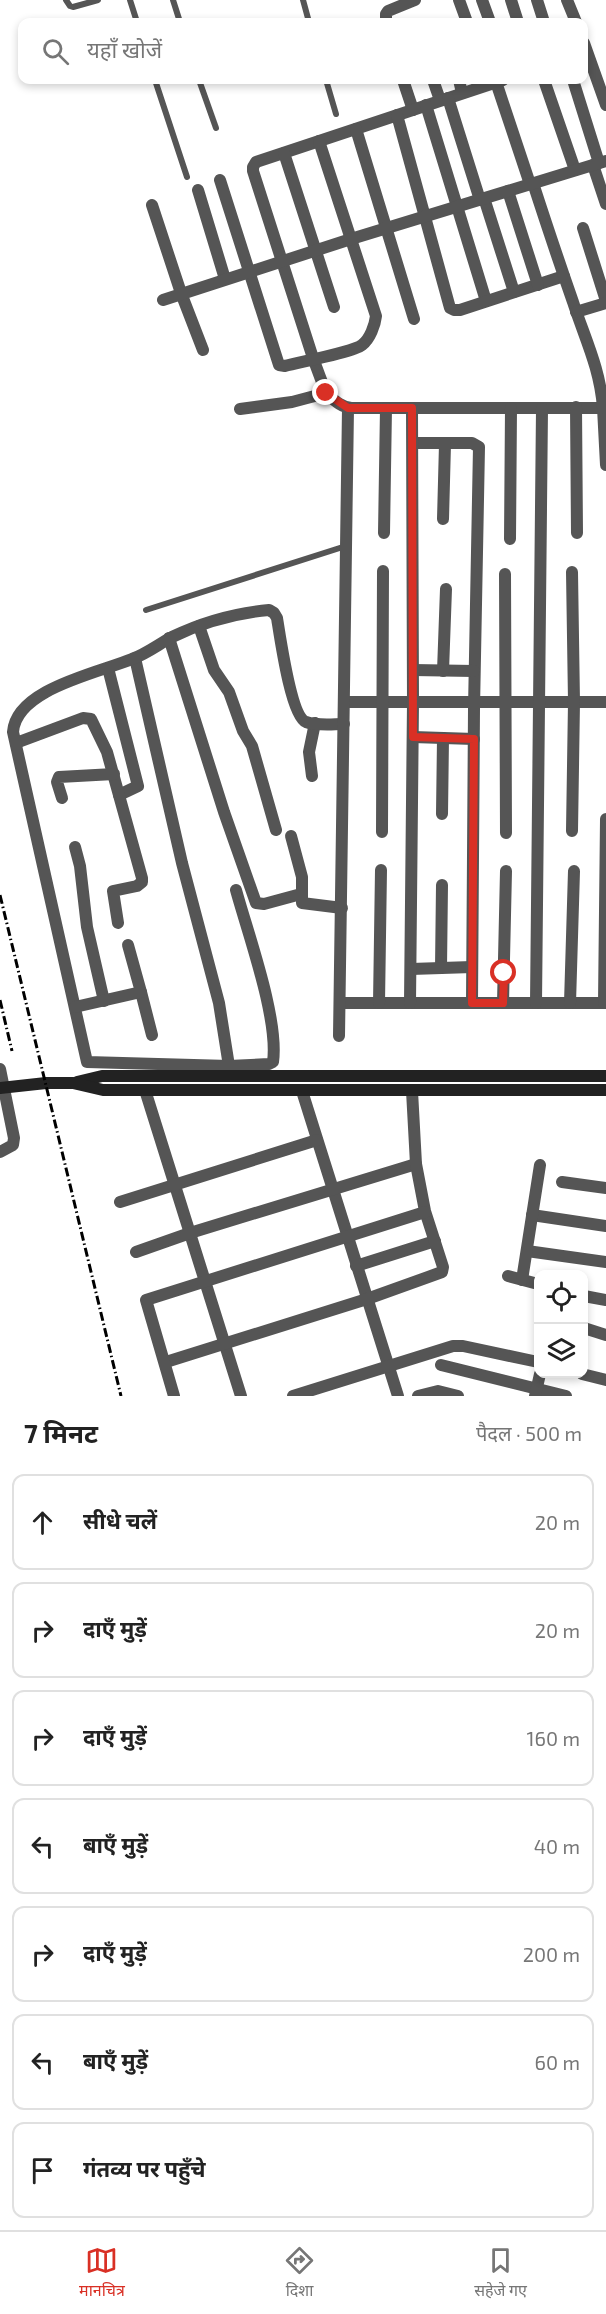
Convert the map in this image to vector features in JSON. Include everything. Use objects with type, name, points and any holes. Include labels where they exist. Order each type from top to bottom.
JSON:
[{"type":"street","points":[[386,18],[388,11],[415,0]]},
{"type":"street","points":[[459,0],[466,18]]},
{"type":"street","points":[[482,0],[489,18]]},
{"type":"street","points":[[511,0],[517,18]]},
{"type":"street","points":[[537,0],[543,18]]},
{"type":"street","points":[[567,0],[574,18]]},
{"type":"street","points":[[588,57],[606,105]]},
{"type":"street","points":[[405,84],[412,110]]},
{"type":"street","points":[[435,84],[444,99],[482,199],[514,292]]},
{"type":"street","points":[[460,84],[462,93]]},
{"type":"street","points":[[486,84],[256,162],[253,167],[313,358],[326,393],[348,408],[604,408]]},
{"type":"street","points":[[495,84],[596,364],[604,408],[606,465]]},
{"type":"street","points":[[545,84],[575,170]]},
{"type":"street","points":[[574,84],[600,163],[606,204]]},
{"type":"street","points":[[426,105],[486,301]]},
{"type":"street","points":[[397,115],[450,308],[460,310],[564,276]]},
{"type":"street","points":[[356,129],[414,319]]},
{"type":"street","points":[[220,180],[277,362],[285,366],[351,350],[362,345],[375,323],[374,308],[319,141]]},
{"type":"street","points":[[284,153],[334,307]]},
{"type":"street","points":[[163,300],[351,239],[600,163]]},
{"type":"street","points":[[198,190],[225,279]]},
{"type":"street","points":[[508,191],[537,285]]},
{"type":"street","points":[[152,206],[203,350]]},
{"type":"street","points":[[576,312],[606,302],[583,228]]},
{"type":"street","points":[[240,409],[292,402],[326,393]]},
{"type":"street","points":[[576,407],[577,534]]},
{"type":"street","points":[[339,1036],[348,408]]},
{"type":"street","points":[[384,533],[386,408]]},
{"type":"street","points":[[410,1003],[413,737],[412,408]]},
{"type":"street","points":[[510,539],[512,408]]},
{"type":"street","points":[[536,1003],[542,408]]},
{"type":"street","points":[[413,443],[472,443],[479,447],[474,671],[472,1003]]},
{"type":"street","points":[[443,519],[445,444]]},
{"type":"street","points":[[382,571],[382,832]]},
{"type":"street","points":[[572,572],[574,702],[572,831]]},
{"type":"street","points":[[505,574],[506,833]]},
{"type":"street","points":[[443,671],[446,589]]},
{"type":"street","points":[[236,890],[266,1002],[274,1059],[269,1064],[229,1066],[87,1062],[16,743],[14,722],[19,712],[31,701],[63,684],[135,658],[170,638],[199,626],[236,615],[269,610],[277,618],[297,711],[304,721],[344,724]]},
{"type":"street","points":[[199,626],[214,670],[229,692],[243,731],[252,746],[276,830]]},
{"type":"street","points":[[170,638],[224,812],[256,903],[264,904],[301,894]]},
{"type":"street","points":[[135,658],[182,863],[219,1003],[229,1066]]},
{"type":"street","points":[[108,668],[138,786],[119,795]]},
{"type":"street","points":[[413,670],[474,671]]},
{"type":"street","points":[[345,702],[606,702]]},
{"type":"street","points":[[16,743],[87,717],[94,724],[114,774],[142,878],[142,882],[137,886],[113,891],[118,923]]},
{"type":"street","points":[[312,776],[309,752],[315,723]]},
{"type":"street","points":[[413,737],[474,739]]},
{"type":"street","points":[[442,814],[444,738]]},
{"type":"street","points":[[62,798],[57,782],[58,777],[114,774]]},
{"type":"street","points":[[341,1003],[605,1003],[606,819]]},
{"type":"street","points":[[291,836],[302,878],[302,903],[342,908]]},
{"type":"street","points":[[75,847],[80,866],[87,927],[104,1001]]},
{"type":"street","points":[[379,1003],[381,870]]},
{"type":"street","points":[[503,1003],[506,871]]},
{"type":"street","points":[[570,1003],[574,871]]},
{"type":"street","points":[[441,968],[442,885]]},
{"type":"street","points":[[128,945],[152,1035]]},
{"type":"street","points":[[411,969],[472,967]]},
{"type":"street","points":[[75,1007],[141,992]]},
{"type":"street","points":[[0,1069],[2,1088],[14,1138],[13,1145],[0,1152]]},
{"type":"street","points":[[73,1083],[102,1076],[606,1076]]},
{"type":"street","points":[[2,1088],[46,1083],[73,1083],[103,1090],[606,1090]]},
{"type":"street","points":[[145,1090],[241,1396]]},
{"type":"street","points":[[302,1091],[398,1396]]},
{"type":"street","points":[[166,1362],[367,1299],[442,1272],[443,1267],[425,1212],[416,1164],[412,1091]]},
{"type":"street","points":[[120,1202],[317,1140]]},
{"type":"street","points":[[136,1252],[190,1233],[416,1164]]},
{"type":"street","points":[[522,1280],[540,1165]]},
{"type":"street","points":[[562,1182],[606,1188]]},
{"type":"street","points":[[174,1396],[166,1362],[146,1300],[425,1212]]},
{"type":"street","points":[[532,1215],[606,1226]]},
{"type":"street","points":[[356,1266],[435,1241]]},
{"type":"street","points":[[527,1251],[606,1262]]},
{"type":"street","points":[[508,1276],[534,1283]]},
{"type":"street","points":[[588,1297],[606,1300]]},
{"type":"street","points":[[588,1329],[606,1335]]},
{"type":"street","points":[[293,1396],[453,1346],[463,1346],[534,1361]]},
{"type":"street","points":[[441,1365],[536,1392],[566,1396]]},
{"type":"street","points":[[588,1376],[606,1380]]},
{"type":"street","points":[[418,1396],[438,1391],[458,1396]]},
{"type":"lane","points":[[66,0],[70,6],[74,7],[98,0]]},
{"type":"lane","points":[[130,0],[136,18]]},
{"type":"lane","points":[[173,0],[179,18]]},
{"type":"lane","points":[[303,0],[308,18]]},
{"type":"lane","points":[[156,84],[187,177]]},
{"type":"lane","points":[[201,84],[216,128]]},
{"type":"lane","points":[[327,84],[336,114]]},
{"type":"lane","points":[[146,610],[346,545]]},
{"type":"railway","points":[[0,895],[121,1396]]},
{"type":"railway","points":[[0,1000],[12,1051]]},
{"type":"route","points":[[326,393],[348,408],[412,408],[413,737],[474,739],[472,1003],[503,1003],[504,973]]}]
